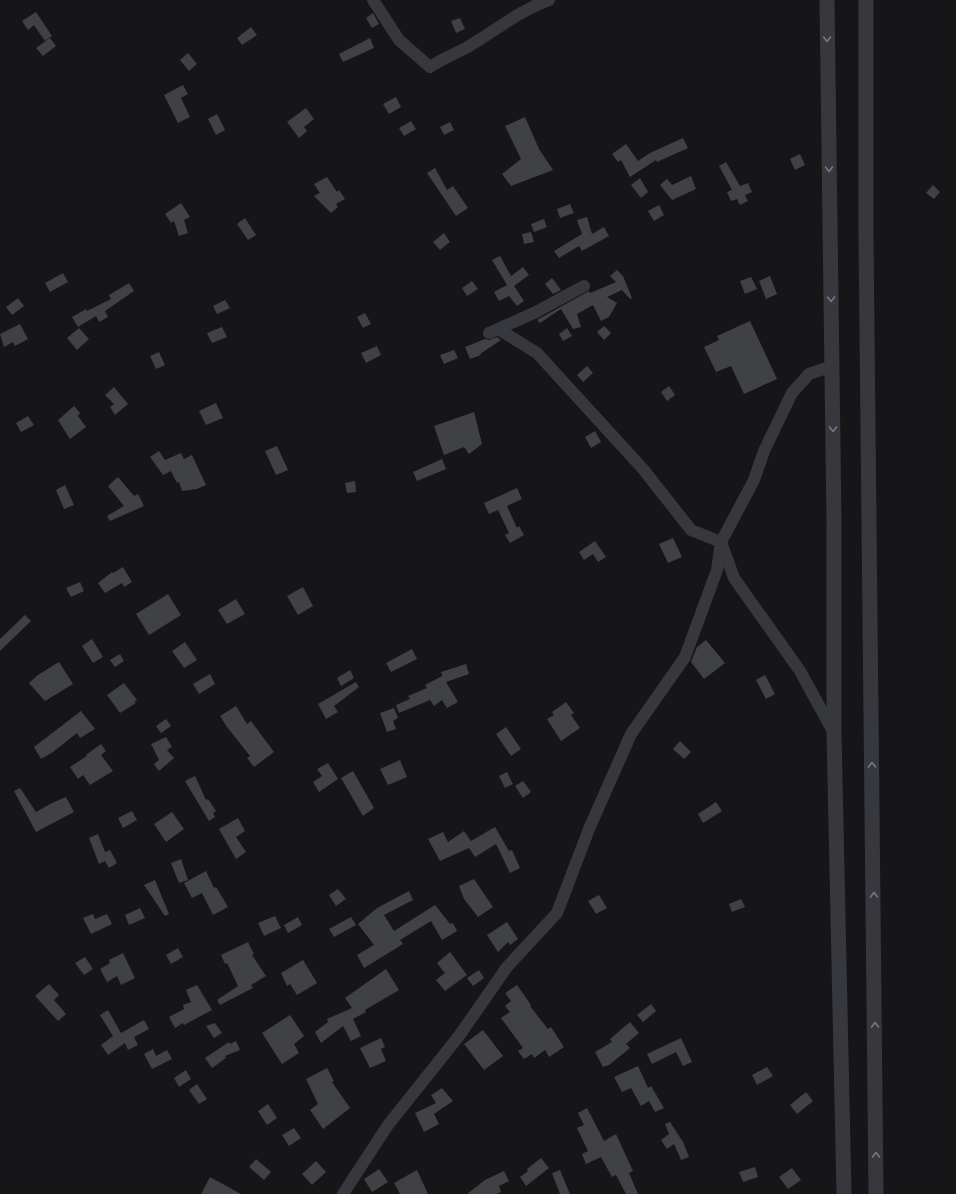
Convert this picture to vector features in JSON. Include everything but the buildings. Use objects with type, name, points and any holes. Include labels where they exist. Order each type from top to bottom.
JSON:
[{"type":"street","points":[[373,0],[399,40],[430,67],[444,58],[465,48],[532,6],[548,0]]},
{"type":"street","points":[[827,0],[834,522],[834,733],[844,1194]]},
{"type":"street","points":[[866,0],[866,244],[876,1194]]},
{"type":"street","points":[[584,286],[494,331],[537,353],[643,469],[690,530],[721,542],[734,578],[800,671],[834,733]]},
{"type":"street","points":[[343,1194],[388,1125],[459,1036],[507,966],[557,913],[589,829],[631,734],[685,657],[717,570],[721,542],[754,480],[764,451],[792,393],[809,374],[832,366]]}]
